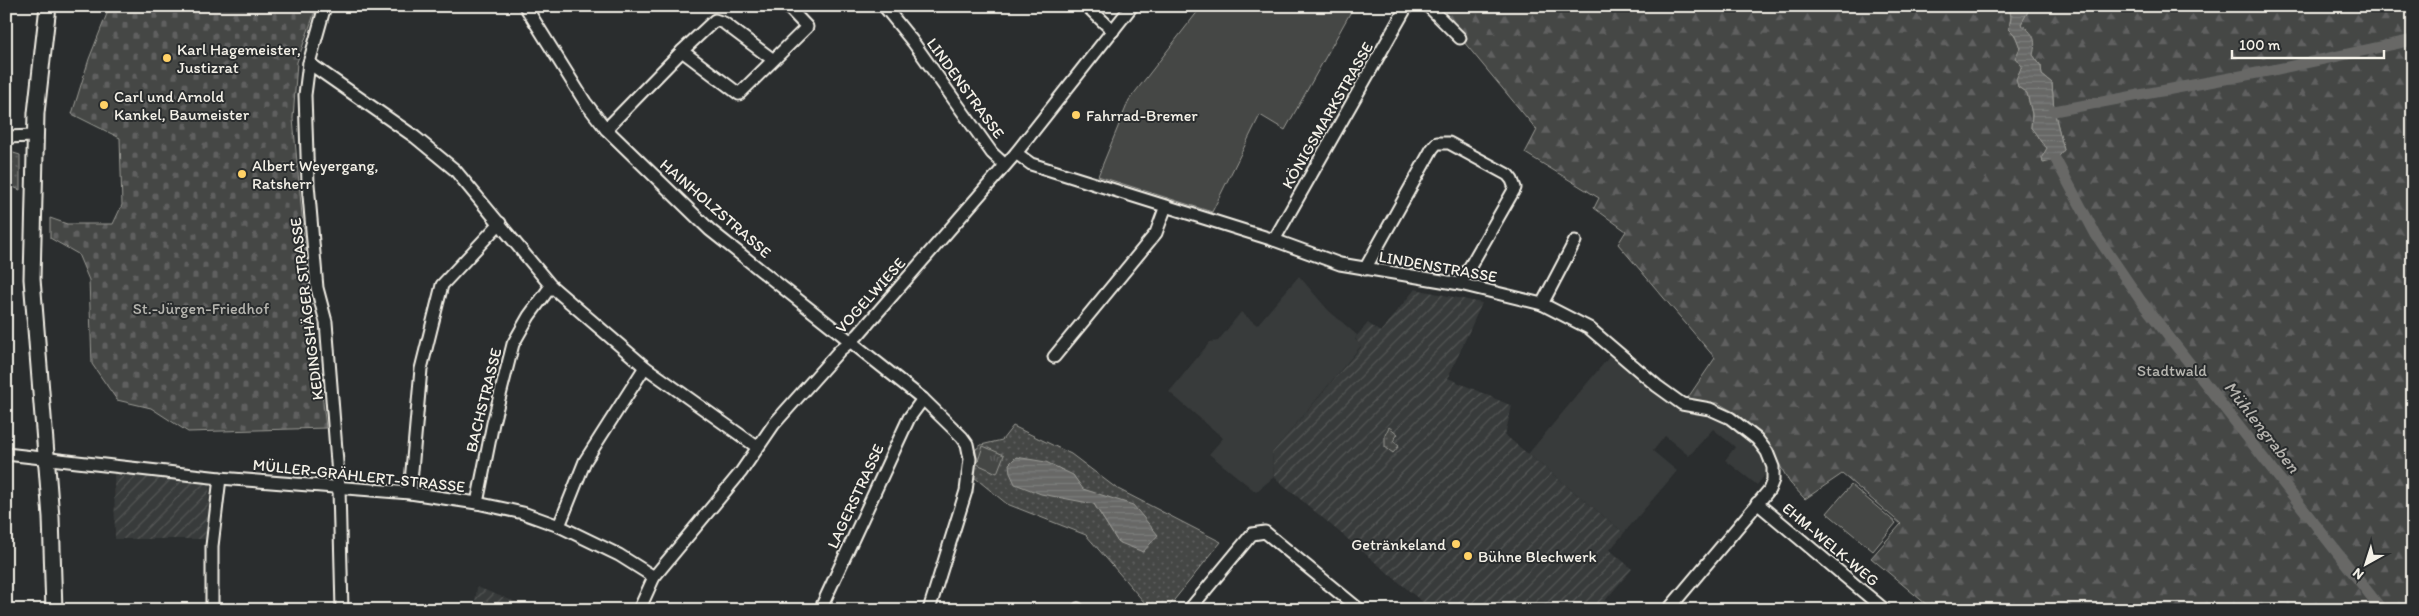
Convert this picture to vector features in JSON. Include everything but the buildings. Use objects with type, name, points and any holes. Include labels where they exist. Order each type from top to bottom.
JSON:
[{"type":"main road","points":[[48,6],[34,136],[32,278],[51,517],[54,610]]},
{"type":"street","name":"KEDINGSHÄGER STRASSE","points":[[325,6],[309,63],[305,96],[308,184],[317,288],[326,322],[339,488],[342,610]]},
{"type":"street","name":"HAINHOLZSTRASSE","points":[[525,6],[586,102],[606,129],[710,230],[923,399],[962,436],[967,444],[970,459],[966,494],[929,610]]},
{"type":"street","points":[[682,51],[739,94],[807,27],[787,6]]},
{"type":"street","name":"LINDENSTRASSE","points":[[884,6],[913,42],[992,153],[1005,165]]},
{"type":"street","points":[[1087,6],[1113,31]]},
{"type":"street","name":"VOGELWIESE","points":[[639,610],[654,577],[741,472],[756,447],[813,380],[840,350],[851,342],[1016,153],[1132,6]]},
{"type":"street","name":"KÖNIGSMARKSTRASSE","points":[[1274,240],[1407,6]]},
{"type":"street","points":[[1428,6],[1460,38]]},
{"type":"street","points":[[606,129],[715,20],[724,24],[772,60]]},
{"type":"street","points":[[309,63],[361,98],[455,170],[551,286],[645,366],[756,447]]},
{"type":"street","points":[[6,136],[34,136]]},
{"type":"street","points":[[1366,269],[1432,149],[1437,144],[1449,143],[1508,175],[1515,188],[1460,284]]},
{"type":"street","name":"LINDENSTRASSE","points":[[1016,153],[1031,164],[1274,240],[1340,264],[1460,284],[1542,304],[1589,328],[1657,386],[1682,404],[1710,409],[1730,418],[1762,443],[1773,467],[1773,480],[1757,503]]},
{"type":"street","points":[[1054,357],[1156,233],[1166,206]]},
{"type":"street","points":[[410,493],[421,369],[442,285],[500,223]]},
{"type":"street","points":[[1542,304],[1575,241]]},
{"type":"street","name":"BACHSTRASSE","points":[[477,503],[493,423],[513,344],[529,316],[551,286]]},
{"type":"street","points":[[559,526],[585,461],[645,366]]},
{"type":"street","name":"LAGERSTRASSE","points":[[820,610],[909,418],[923,399]]},
{"type":"street","name":"MÜLLER-GRÄHLERT-STRASSE","points":[[6,454],[220,478],[410,493],[477,503],[522,513],[559,526],[619,555],[654,577]]},
{"type":"street","points":[[212,610],[212,546],[220,478]]},
{"type":"street","points":[[1668,610],[1757,503]]},
{"type":"street","name":"EHM-WELK-WEG","points":[[1757,503],[1884,610]]},
{"type":"street","points":[[1188,610],[1252,534],[1259,531],[1266,532],[1360,610]]},
{"type":"shaded area","points":[[2009,6],[2031,6],[2021,24],[2033,37],[2035,45],[2033,55],[2041,66],[2042,75],[2052,83],[2054,111],[2064,150],[2056,160],[2043,163],[2042,157],[2047,148],[2031,128],[2032,114],[2027,93],[2018,87],[2016,79],[2022,66],[2015,58],[2020,48],[2015,35],[2009,29],[2011,17]]},
{"type":"shaded area","points":[[1299,276],[1328,310],[1357,335],[1355,339],[1361,346],[1272,453],[1274,477],[1256,492],[1209,454],[1223,438],[1169,392],[1210,342],[1218,341],[1241,312],[1257,325]]},
{"type":"shaded area","points":[[1415,289],[1482,303],[1448,378],[1512,406],[1505,435],[1624,533],[1610,550],[1632,569],[1597,610],[1432,610],[1274,477],[1272,453],[1361,347],[1355,338],[1368,323],[1380,332]]},
{"type":"shaded area","points":[[1619,345],[1690,402],[1718,403],[1737,414],[1766,442],[1777,460],[1757,485],[1725,460],[1735,447],[1713,429],[1689,456],[1665,436],[1653,451],[1677,471],[1624,533],[1528,454]]},
{"type":"shaded area","points":[[1016,457],[1046,462],[1073,475],[1083,489],[1133,505],[1158,535],[1143,552],[1118,542],[1094,504],[1041,494],[1015,484],[1010,473],[1009,464]]},
{"type":"shaded area","points":[[114,472],[210,483],[206,539],[115,539]]},
{"type":"shaded area","points":[[477,587],[536,610],[474,610]]},
{"type":"green space","name":"St.-Jürgen-Friedhof","points":[[110,6],[317,6],[297,62],[293,119],[306,258],[326,428],[188,432],[151,408],[117,400],[92,364],[89,280],[78,254],[50,238],[50,218],[67,224],[113,224],[122,205],[120,138],[72,114],[89,59]]},
{"type":"green space","points":[[1202,6],[1354,6],[1285,130],[1260,115],[1212,212],[1098,176],[1129,100]]},
{"type":"green space","name":"Stadtwald","points":[[1434,6],[2009,6],[2011,17],[2009,29],[2018,41],[2021,56],[2018,87],[2027,93],[2032,114],[2031,128],[2048,148],[2042,157],[2044,163],[2064,150],[2054,111],[2052,83],[2042,75],[2041,66],[2033,55],[2021,24],[2031,6],[2413,6],[2413,610],[1933,610],[1871,558],[1901,524],[1842,474],[1805,499],[1790,483],[1766,442],[1737,414],[1718,403],[1690,402],[1687,399],[1715,358],[1618,244],[1626,231],[1594,208],[1599,198],[1525,153],[1537,130]]},
{"type":"green space","points":[[7,151],[20,155],[20,190],[6,184]]},
{"type":"green space","points":[[1013,426],[1071,454],[1116,488],[1221,542],[1166,610],[1151,610],[1086,535],[1007,504],[974,477],[973,456],[976,449],[981,445],[1002,440]],"holes":[[[1073,475],[1082,489],[1103,497],[1118,542],[1094,504],[1068,497]]]},
{"type":"green space","points":[[1389,427],[1398,434],[1393,441],[1399,446],[1393,453],[1385,447],[1385,435]]},
{"type":"green space","points":[[983,446],[1004,455],[997,473],[977,464]]},
{"type":"green space","points":[[1851,485],[1896,523],[1873,551],[1827,513]]},
{"type":"waterway","points":[[2054,111],[2273,70],[2413,40]]},
{"type":"waterway","name":"Mühlengraben","points":[[2056,160],[2096,235],[2141,301],[2382,610]]},
{"type":"place","name":"Karl Hagemeister, Justizrat","points":[[167,58]]},
{"type":"place","name":"Carl und Arnold Kankel, Baumeister","points":[[104,105]]},
{"type":"place","name":"Fahrrad-Bremer","points":[[1076,115]]},
{"type":"place","name":"Albert Weyergang, Ratsherr","points":[[242,174]]},
{"type":"place","name":"Getränkeland","points":[[1456,544]]},
{"type":"place","name":"Bühne Blechwerk","points":[[1468,556]]}]
